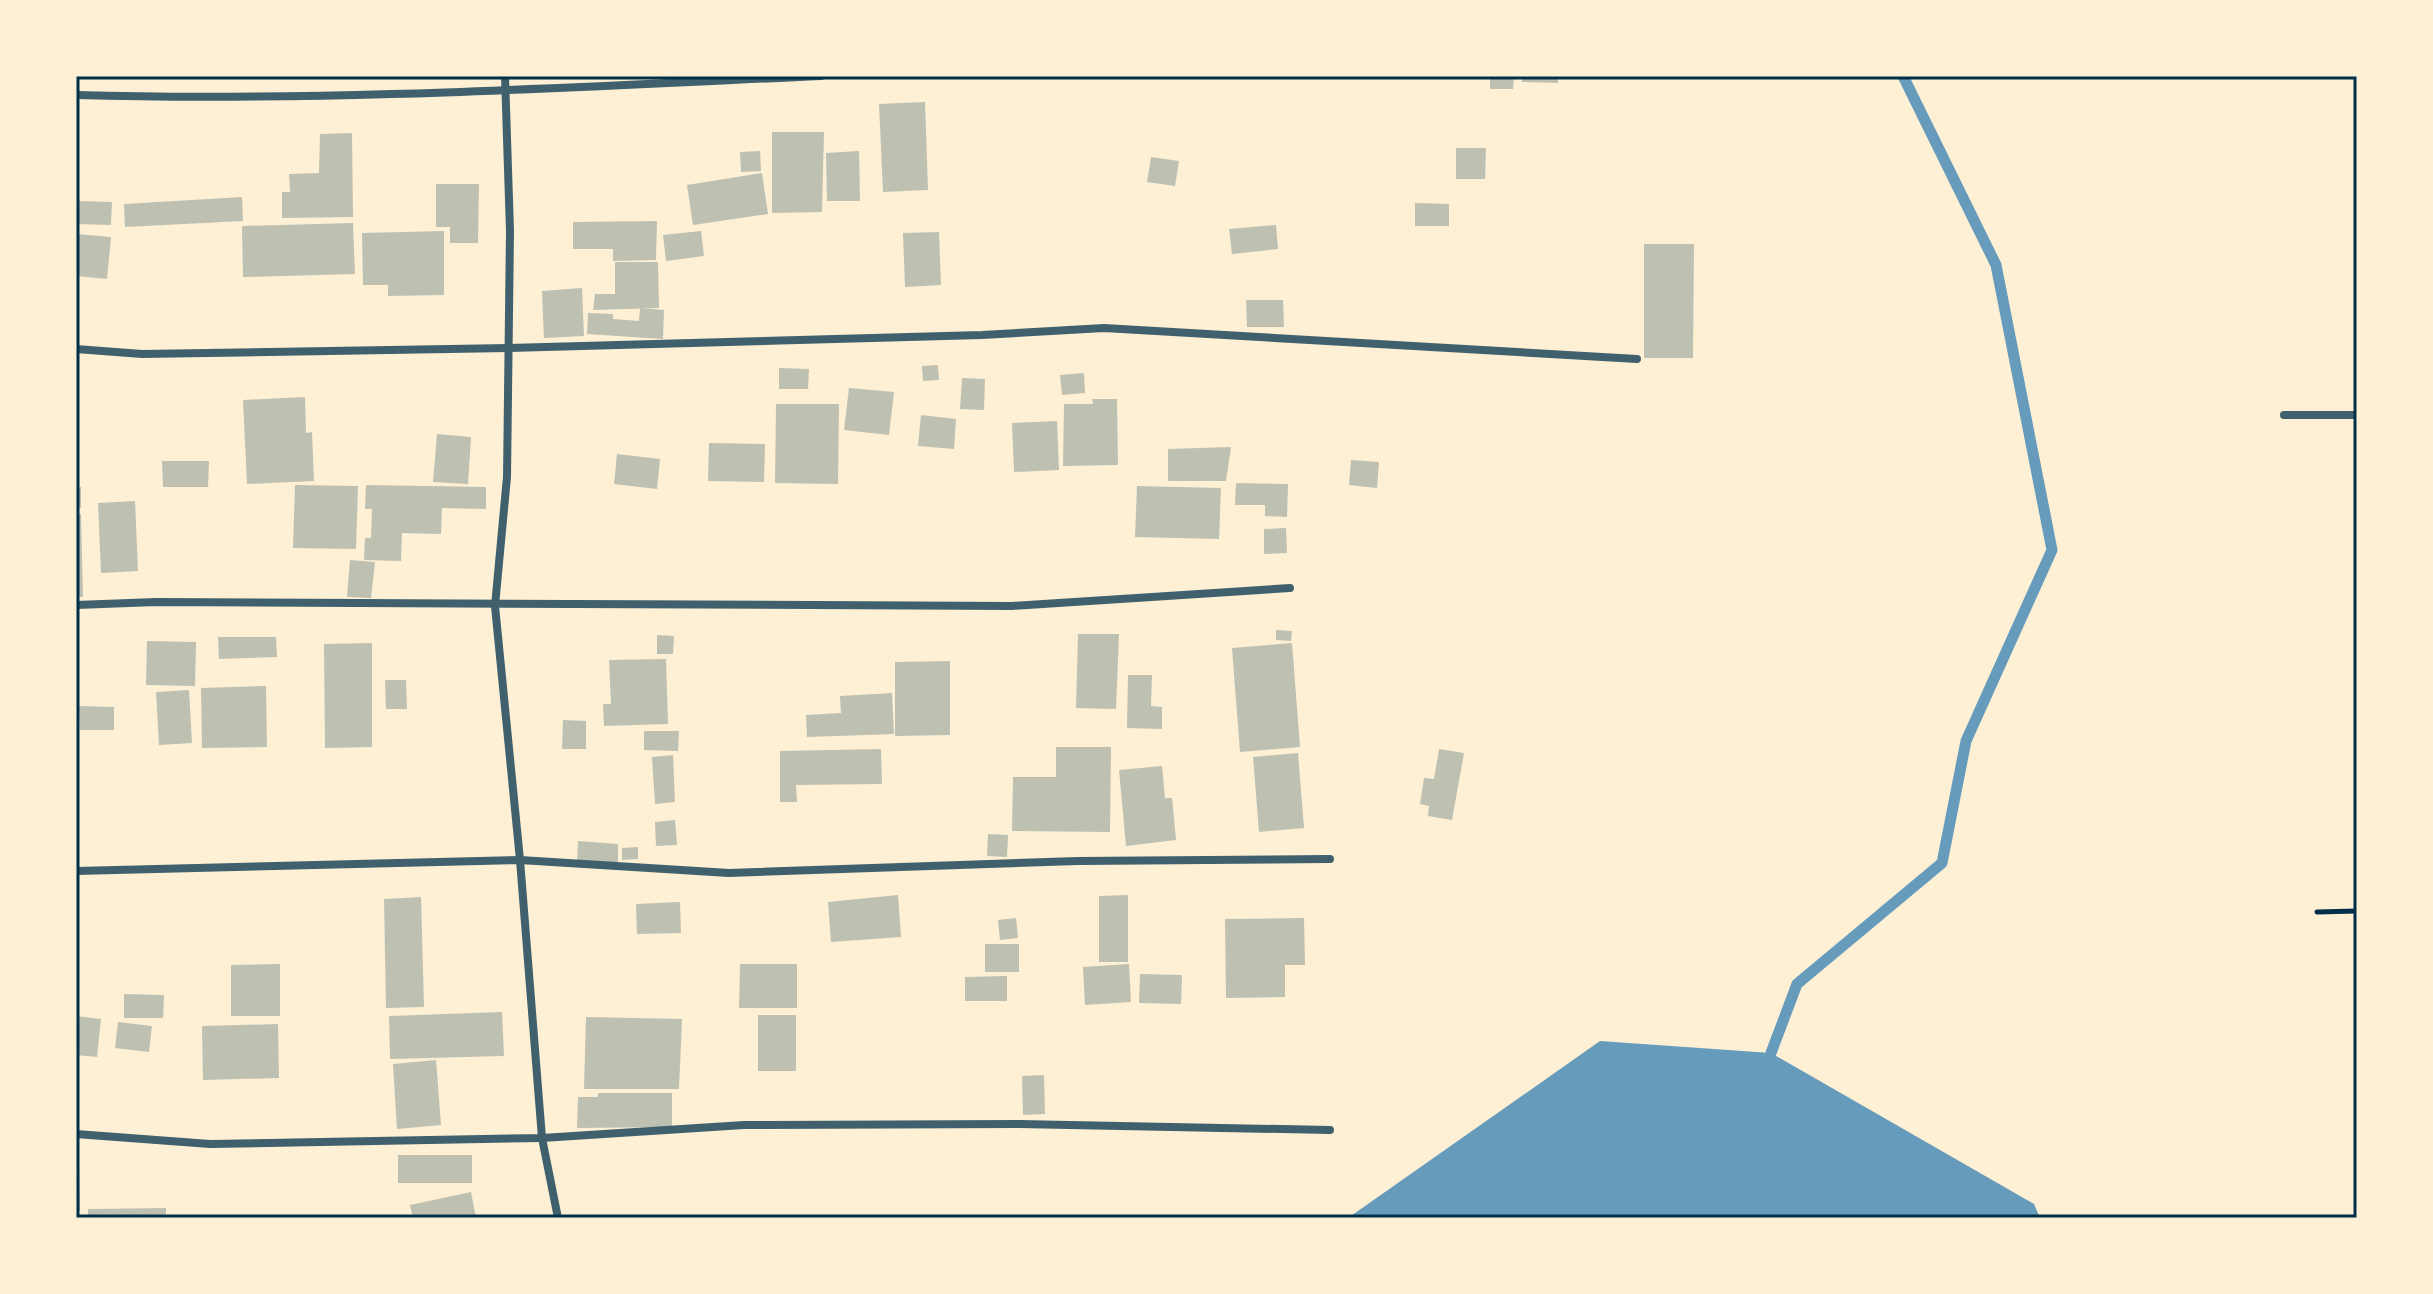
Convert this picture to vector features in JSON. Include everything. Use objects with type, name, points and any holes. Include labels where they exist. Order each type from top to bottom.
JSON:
[{"type":"street","points":[[505,76],[508,90],[507,477],[495,606],[520,860],[542,1138],[558,1218]]},
{"type":"street","points":[[76,95],[152,97],[508,90],[821,76]]},
{"type":"street","points":[[76,349],[142,354],[509,348],[982,335],[1104,328],[1637,359]]},
{"type":"street","points":[[2284,415],[2357,415]]},
{"type":"street","points":[[76,605],[156,602],[495,606],[1012,606],[1290,588]]},
{"type":"street","points":[[76,871],[520,860],[729,873],[1077,861],[1330,859]]},
{"type":"street","points":[[76,1134],[210,1144],[542,1138],[744,1125],[1019,1124],[1330,1130]]},
{"type":"path","points":[[2317,912],[2357,911]]},
{"type":"water","points":[[1600,1041],[1771,1053],[2034,1204],[2040,1218],[1348,1218]]},
{"type":"building","points":[[1490,76],[1514,76],[1513,89],[1490,89]]},
{"type":"building","points":[[1522,76],[1558,76],[1558,83],[1522,82]]},
{"type":"building","points":[[925,102],[928,190],[883,192],[879,104]]},
{"type":"building","points":[[772,132],[824,132],[822,212],[772,213]]},
{"type":"building","points":[[352,133],[353,217],[282,218],[282,192],[290,192],[289,174],[319,173],[320,134]]},
{"type":"building","points":[[1456,148],[1486,148],[1485,179],[1456,179]]},
{"type":"building","points":[[760,151],[761,171],[741,172],[740,152]]},
{"type":"building","points":[[859,151],[860,201],[827,201],[826,153]]},
{"type":"building","points":[[1151,157],[1179,161],[1175,186],[1147,182]]},
{"type":"building","points":[[762,173],[768,214],[693,225],[687,185]]},
{"type":"building","points":[[436,184],[479,184],[478,243],[450,243],[450,227],[436,227]]},
{"type":"building","points":[[242,197],[243,221],[125,227],[124,204]]},
{"type":"building","points":[[76,201],[112,202],[111,225],[76,224]]},
{"type":"building","points":[[1415,203],[1449,204],[1449,226],[1415,226]]},
{"type":"building","points":[[657,221],[656,260],[613,261],[613,249],[573,249],[573,222]]},
{"type":"building","points":[[353,223],[355,274],[243,277],[242,226]]},
{"type":"building","points":[[1276,225],[1278,249],[1232,254],[1229,229]]},
{"type":"building","points":[[444,231],[444,295],[388,296],[388,285],[363,285],[362,233]]},
{"type":"building","points":[[701,231],[704,256],[666,261],[663,235]]},
{"type":"building","points":[[939,232],[941,285],[905,287],[903,233]]},
{"type":"building","points":[[76,234],[111,237],[107,279],[76,276]]},
{"type":"building","points":[[1644,244],[1694,244],[1693,358],[1644,358]]},
{"type":"building","points":[[615,262],[658,262],[659,308],[593,310],[595,294],[615,294]]},
{"type":"building","points":[[582,288],[584,336],[544,338],[542,291]]},
{"type":"building","points":[[1246,300],[1283,300],[1284,327],[1247,327]]},
{"type":"building","points":[[640,308],[664,310],[663,339],[587,334],[588,313],[613,314],[613,319],[639,321]]},
{"type":"building","points":[[938,365],[939,380],[923,381],[922,366]]},
{"type":"building","points":[[779,368],[809,369],[808,389],[779,389]]},
{"type":"building","points":[[1084,373],[1085,393],[1062,395],[1060,375]]},
{"type":"building","points":[[962,378],[985,379],[984,410],[960,409]]},
{"type":"building","points":[[849,388],[894,392],[889,435],[844,430]]},
{"type":"building","points":[[305,397],[306,433],[312,432],[314,481],[247,484],[243,400]]},
{"type":"building","points":[[1092,399],[1117,399],[1118,465],[1063,466],[1064,404],[1093,404]]},
{"type":"building","points":[[776,404],[839,404],[838,484],[775,483]]},
{"type":"building","points":[[921,415],[956,419],[954,449],[918,446]]},
{"type":"building","points":[[1057,421],[1059,470],[1014,472],[1012,423]]},
{"type":"building","points":[[437,434],[471,437],[468,484],[433,482]]},
{"type":"building","points":[[709,443],[765,444],[764,482],[708,481]]},
{"type":"building","points":[[1231,447],[1226,481],[1168,481],[1168,449]]},
{"type":"building","points":[[617,454],[660,459],[657,489],[614,484]]},
{"type":"building","points":[[1351,460],[1379,462],[1377,488],[1349,485]]},
{"type":"building","points":[[162,461],[209,461],[208,487],[163,487]]},
{"type":"building","points":[[1236,483],[1288,484],[1287,517],[1265,516],[1265,505],[1235,505]]},
{"type":"building","points":[[295,485],[358,486],[356,549],[293,548]]},
{"type":"building","points":[[366,485],[486,487],[486,509],[442,508],[441,534],[402,533],[401,561],[364,560],[365,538],[371,538],[372,509],[365,509]]},
{"type":"building","points":[[1137,486],[1221,488],[1219,539],[1135,537]]},
{"type":"building","points":[[76,487],[81,487],[81,508],[76,508]]},
{"type":"building","points":[[135,501],[138,571],[101,573],[98,503]]},
{"type":"building","points":[[76,514],[81,514],[83,597],[76,597]]},
{"type":"building","points":[[1286,528],[1287,553],[1264,554],[1264,529]]},
{"type":"building","points":[[350,560],[375,562],[371,598],[347,597]]},
{"type":"building","points":[[1276,630],[1292,631],[1291,641],[1276,640]]},
{"type":"building","points":[[1078,634],[1119,634],[1116,709],[1076,708]]},
{"type":"building","points":[[657,635],[674,636],[673,654],[657,654]]},
{"type":"building","points":[[218,637],[276,637],[277,657],[219,659]]},
{"type":"building","points":[[147,641],[196,642],[195,686],[146,685]]},
{"type":"building","points":[[372,643],[372,747],[325,748],[324,644]]},
{"type":"building","points":[[1292,643],[1300,747],[1240,752],[1232,648]]},
{"type":"building","points":[[666,659],[668,724],[604,726],[603,704],[611,704],[609,660]]},
{"type":"building","points":[[950,661],[950,735],[895,736],[895,662]]},
{"type":"building","points":[[1128,675],[1152,675],[1151,706],[1162,707],[1162,729],[1127,728]]},
{"type":"building","points":[[385,680],[406,680],[407,709],[386,709]]},
{"type":"building","points":[[266,686],[267,747],[202,748],[201,688]]},
{"type":"building","points":[[189,690],[192,743],[159,745],[156,692]]},
{"type":"building","points":[[892,693],[894,734],[807,737],[806,715],[841,713],[840,696]]},
{"type":"building","points":[[79,706],[114,707],[114,730],[80,730]]},
{"type":"building","points":[[563,720],[586,721],[586,749],[562,749]]},
{"type":"building","points":[[644,731],[679,731],[678,751],[644,750]]},
{"type":"building","points":[[1056,747],[1111,747],[1110,832],[1012,831],[1013,777],[1056,777]]},
{"type":"building","points":[[881,749],[882,784],[796,785],[797,802],[780,802],[780,751]]},
{"type":"building","points":[[1439,749],[1464,753],[1452,820],[1428,816],[1429,806],[1420,804],[1424,778],[1434,779]]},
{"type":"building","points":[[1298,753],[1304,828],[1259,832],[1253,757]]},
{"type":"building","points":[[673,755],[675,802],[655,804],[652,757]]},
{"type":"building","points":[[1162,766],[1165,798],[1172,798],[1176,840],[1126,846],[1119,770]]},
{"type":"building","points":[[675,820],[677,845],[656,846],[655,822]]},
{"type":"building","points":[[988,834],[1008,835],[1007,857],[987,856]]},
{"type":"building","points":[[578,841],[618,844],[618,865],[577,863]]},
{"type":"building","points":[[638,847],[638,859],[622,860],[622,848]]},
{"type":"building","points":[[898,895],[901,937],[831,942],[828,902]]},
{"type":"building","points":[[1128,895],[1128,962],[1099,962],[1099,896]]},
{"type":"building","points":[[421,897],[424,1007],[386,1008],[384,899]]},
{"type":"building","points":[[680,902],[681,933],[637,934],[636,904]]},
{"type":"building","points":[[1016,918],[1018,938],[1000,940],[998,920]]},
{"type":"building","points":[[1304,918],[1305,965],[1285,965],[1285,997],[1226,998],[1225,919]]},
{"type":"building","points":[[985,944],[1019,944],[1019,972],[985,972]]},
{"type":"building","points":[[280,964],[280,1016],[231,1016],[231,965]]},
{"type":"building","points":[[740,964],[797,964],[797,1008],[739,1008]]},
{"type":"building","points":[[1129,964],[1131,1002],[1085,1005],[1083,967]]},
{"type":"building","points":[[1140,974],[1182,975],[1181,1004],[1139,1003]]},
{"type":"building","points":[[1007,976],[1007,1001],[965,1001],[965,977]]},
{"type":"building","points":[[124,994],[164,995],[163,1018],[124,1018]]},
{"type":"building","points":[[502,1012],[504,1056],[390,1059],[389,1016]]},
{"type":"building","points":[[758,1015],[796,1015],[796,1071],[758,1071]]},
{"type":"building","points":[[76,1016],[101,1019],[97,1057],[76,1055]]},
{"type":"building","points":[[586,1017],[682,1019],[679,1089],[584,1089]]},
{"type":"building","points":[[118,1022],[152,1026],[149,1052],[115,1048]]},
{"type":"building","points":[[278,1024],[279,1078],[203,1080],[202,1026]]},
{"type":"building","points":[[436,1060],[441,1125],[397,1129],[393,1064]]},
{"type":"building","points":[[1044,1075],[1045,1114],[1023,1115],[1022,1076]]},
{"type":"building","points":[[598,1093],[672,1093],[672,1127],[577,1128],[578,1097],[598,1097]]},
{"type":"building","points":[[398,1155],[472,1155],[472,1183],[398,1183]]},
{"type":"building","points":[[76,1161],[79,1161],[80,1210],[76,1210]]},
{"type":"building","points":[[471,1192],[476,1218],[413,1218],[410,1205]]},
{"type":"building","points":[[166,1208],[166,1218],[88,1218],[88,1209]]},
{"type":"waterway","points":[[1771,1053],[1797,984],[1942,863],[1966,741],[2052,550],[1996,265],[1903,76]]}]
